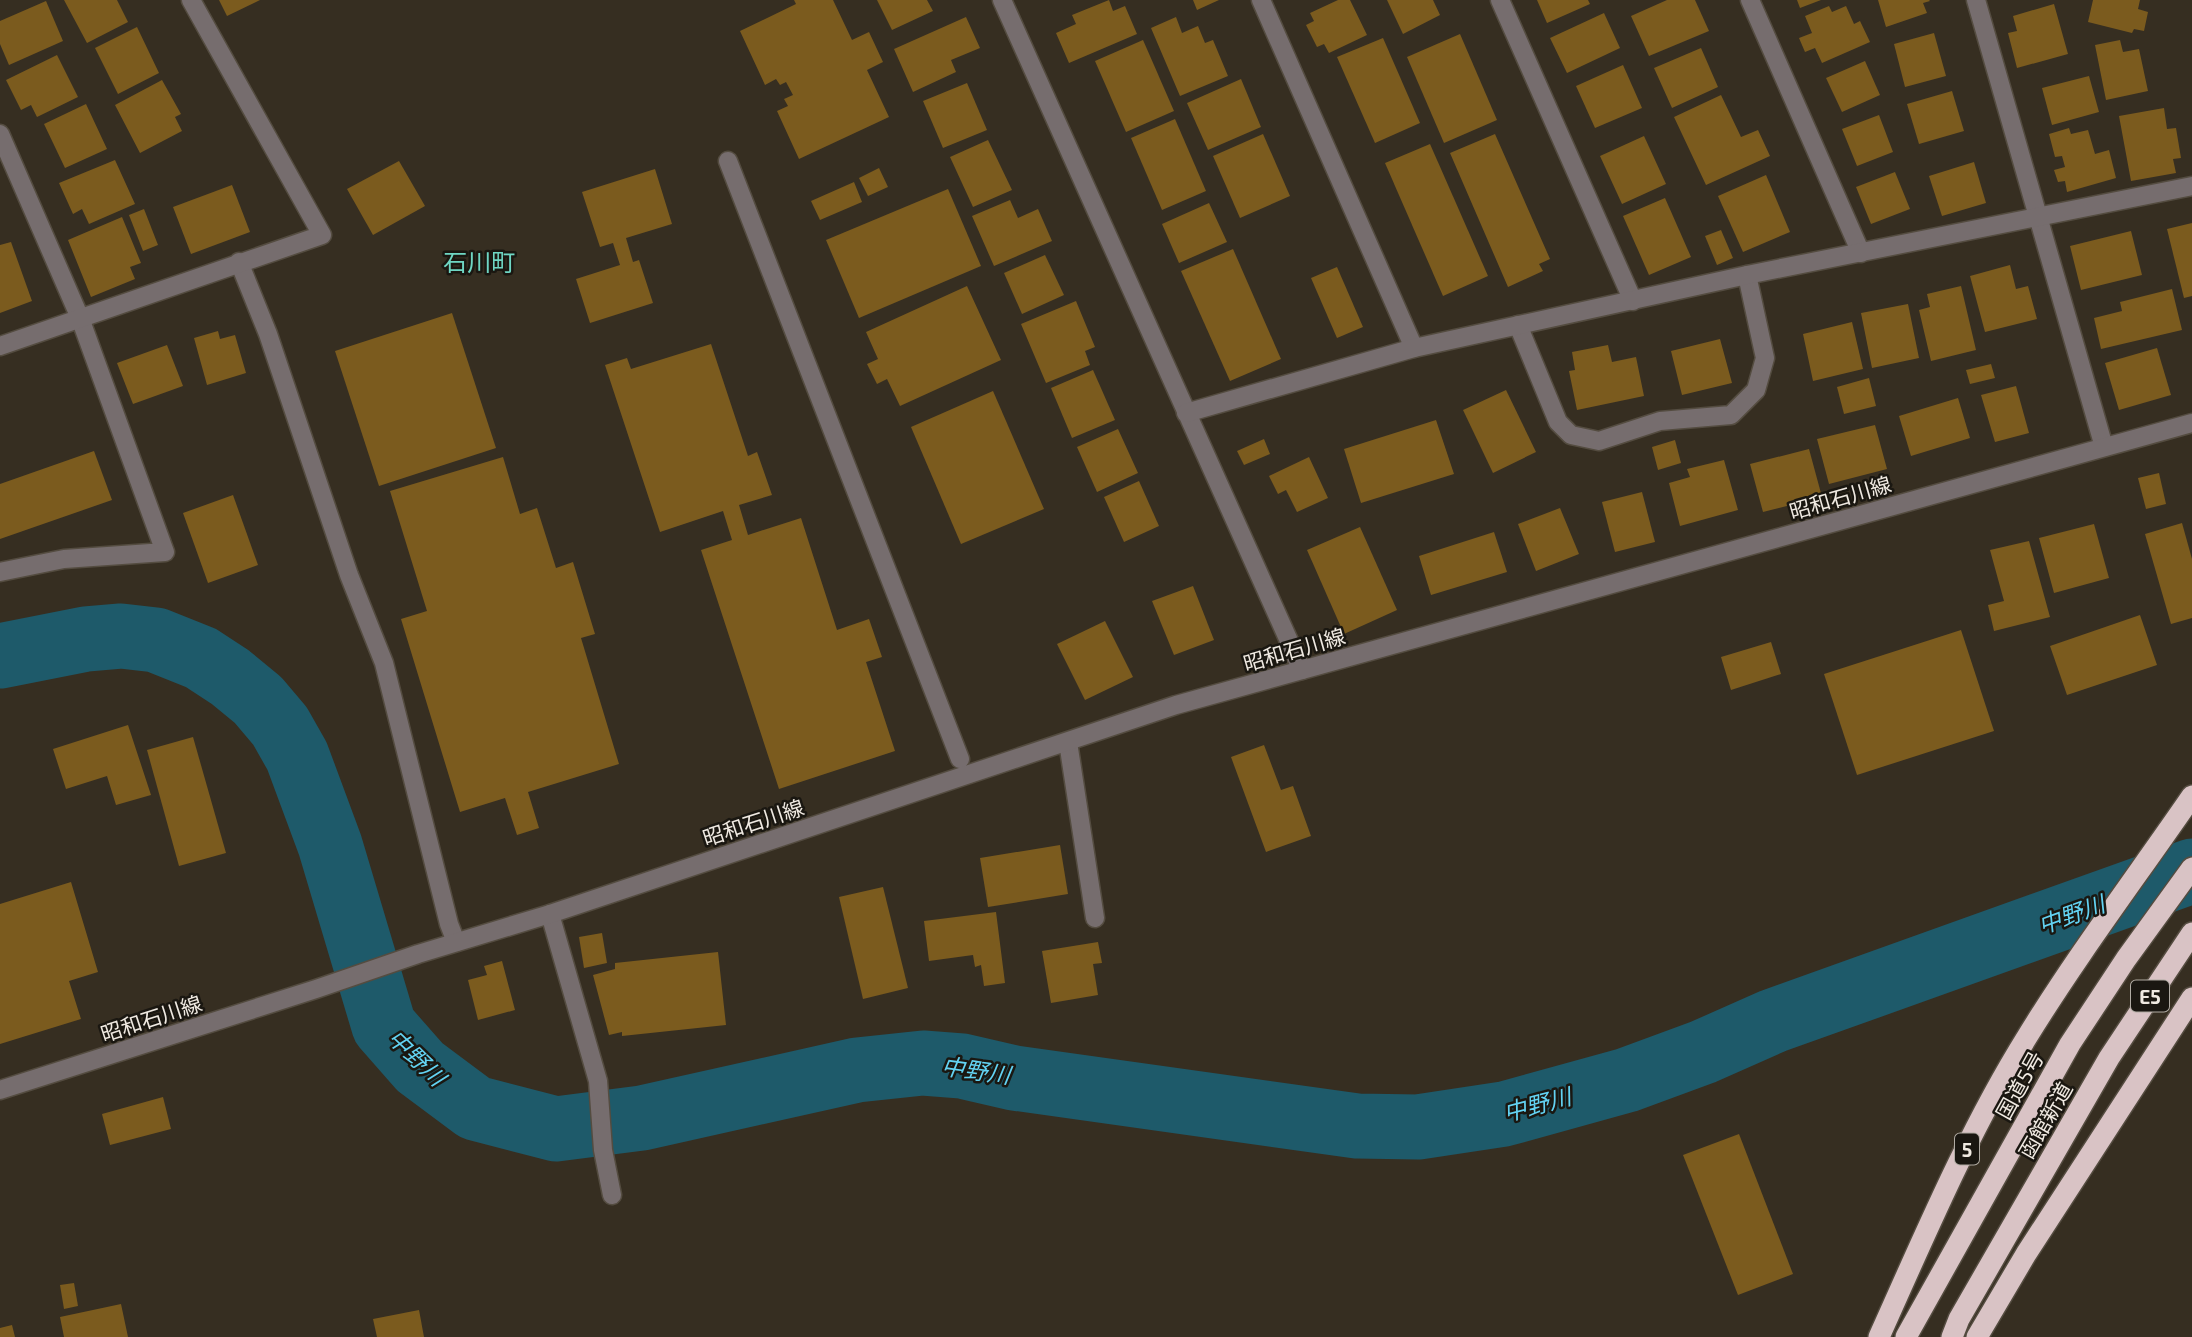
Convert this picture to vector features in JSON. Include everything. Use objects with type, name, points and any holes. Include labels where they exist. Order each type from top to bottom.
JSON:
[{"type":"highway","name":"5","points":[[1879,1337],[1956,1171],[2026,1039],[2192,796]]},
{"type":"highway","name":"国道5号","points":[[1906,1337],[2070,1044],[2126,958],[2192,868]]},
{"type":"highway","name":"函館新道","points":[[1952,1337],[1959,1319],[2109,1058],[2192,933]]},
{"type":"highway","points":[[1977,1337],[2026,1254],[2192,998]]},
{"type":"street","points":[[0,346],[322,235],[191,0]]},
{"type":"street","points":[[1002,0],[1302,670]]},
{"type":"street","points":[[1261,0],[1414,348]]},
{"type":"street","points":[[1500,0],[1633,301]]},
{"type":"street","points":[[1750,0],[1861,253]]},
{"type":"street","points":[[1976,0],[2104,447]]},
{"type":"street","points":[[0,134],[80,318],[165,552],[64,559],[0,572]]},
{"type":"street","points":[[728,161],[960,759]]},
{"type":"street","points":[[1186,413],[1414,348],[1747,275],[2192,186]]},
{"type":"street","points":[[239,262],[268,334],[349,575],[384,663],[449,924],[456,942]]},
{"type":"street","points":[[1518,325],[1558,422],[1571,435],[1599,441],[1660,421],[1731,415],[1756,390],[1765,358],[1747,275]]},
{"type":"street","name":"昭和石川線","points":[[0,1090],[418,954],[550,914],[1177,705],[2192,423]]},
{"type":"street","points":[[1068,741],[1095,918]]},
{"type":"street","points":[[550,914],[598,1081],[603,1150],[612,1195]]},
{"type":"building","points":[[64,0],[117,0],[128,22],[87,43]]},
{"type":"building","points":[[219,0],[260,0],[227,16]]},
{"type":"building","points":[[794,0],[833,0],[852,40],[869,32],[883,62],[867,70],[889,117],[799,159],[777,111],[788,106],[784,99],[793,95],[786,82],[780,85],[776,79],[765,85],[740,31],[796,4]]},
{"type":"building","points":[[877,0],[927,0],[933,11],[892,30]]},
{"type":"building","points":[[1109,0],[1113,11],[1125,6],[1137,34],[1069,63],[1056,33],[1076,24],[1072,15]]},
{"type":"building","points":[[1193,0],[1219,0],[1197,10]]},
{"type":"building","points":[[1338,0],[1350,0],[1367,35],[1329,53],[1324,44],[1317,47],[1306,25],[1314,21],[1310,13]]},
{"type":"building","points":[[1387,0],[1433,0],[1440,15],[1403,34]]},
{"type":"building","points":[[1537,0],[1588,0],[1590,4],[1547,23]]},
{"type":"building","points":[[1667,0],[1695,0],[1709,31],[1649,56],[1631,16]]},
{"type":"building","points":[[1797,0],[1821,0],[1800,8]]},
{"type":"building","points":[[1878,0],[1930,1],[1923,3],[1927,13],[1886,27]]},
{"type":"building","points":[[2093,0],[2140,0],[2138,9],[2148,12],[2144,31],[2134,29],[2132,33],[2088,22]]},
{"type":"building","points":[[46,1],[63,41],[9,65],[0,44],[0,21]]},
{"type":"building","points":[[2054,4],[2068,54],[2017,68],[2008,33],[2017,31],[2013,16]]},
{"type":"building","points":[[1829,6],[1832,12],[1846,6],[1854,24],[1860,21],[1870,42],[1822,63],[1815,48],[1805,52],[1799,38],[1812,33],[1805,16]]},
{"type":"building","points":[[1604,13],[1620,48],[1567,73],[1550,38]]},
{"type":"building","points":[[966,17],[980,48],[951,60],[956,72],[913,92],[894,49]]},
{"type":"building","points":[[1176,17],[1182,33],[1198,26],[1205,43],[1213,40],[1228,76],[1180,96],[1151,28]]},
{"type":"building","points":[[137,27],[159,73],[118,94],[95,48]]},
{"type":"building","points":[[1934,33],[1946,76],[1905,87],[1894,44]]},
{"type":"building","points":[[1460,34],[1497,120],[1444,143],[1407,57]]},
{"type":"building","points":[[1383,38],[1420,123],[1375,143],[1337,57]]},
{"type":"building","points":[[1143,40],[1174,111],[1126,132],[1095,61]]},
{"type":"building","points":[[2120,40],[2123,52],[2139,49],[2148,91],[2106,100],[2095,45]]},
{"type":"building","points":[[1701,48],[1718,87],[1672,108],[1654,68]]},
{"type":"building","points":[[57,55],[78,97],[37,117],[31,105],[21,110],[6,80]]},
{"type":"building","points":[[1865,61],[1880,95],[1842,112],[1826,78]]},
{"type":"building","points":[[1623,65],[1642,108],[1595,128],[1576,86]]},
{"type":"building","points":[[2089,76],[2099,112],[2052,125],[2042,88]]},
{"type":"building","points":[[1241,79],[1261,127],[1208,150],[1187,103]]},
{"type":"building","points":[[162,80],[181,114],[175,117],[182,131],[140,153],[115,105]]},
{"type":"building","points":[[967,83],[987,130],[943,148],[923,101]]},
{"type":"building","points":[[1952,91],[1964,131],[1919,144],[1907,104]]},
{"type":"building","points":[[1721,95],[1741,137],[1758,130],[1770,156],[1706,185],[1674,117]]},
{"type":"building","points":[[86,104],[107,149],[65,168],[44,124]]},
{"type":"building","points":[[2164,108],[2167,129],[2176,128],[2181,158],[2173,159],[2176,173],[2131,181],[2119,116]]},
{"type":"building","points":[[1879,115],[1893,152],[1857,166],[1842,129]]},
{"type":"building","points":[[1175,119],[1206,191],[1162,210],[1131,138]]},
{"type":"building","points":[[2069,128],[2071,134],[2088,130],[2095,154],[2109,150],[2116,178],[2067,192],[2065,181],[2058,182],[2054,170],[2065,167],[2062,156],[2055,157],[2049,134]]},
{"type":"building","points":[[1263,134],[1290,196],[1240,218],[1213,156]]},
{"type":"building","points":[[1495,134],[1550,259],[1539,264],[1543,271],[1508,287],[1450,153]]},
{"type":"building","points":[[1644,136],[1666,184],[1622,204],[1600,156]]},
{"type":"building","points":[[988,140],[1012,190],[973,207],[950,157]]},
{"type":"building","points":[[1430,144],[1488,276],[1443,296],[1385,163]]},
{"type":"building","points":[[115,160],[135,204],[89,224],[82,209],[73,214],[59,183]]},
{"type":"building","points":[[399,161],[425,206],[373,235],[347,189]]},
{"type":"building","points":[[1974,162],[1986,203],[1942,216],[1929,176]]},
{"type":"building","points":[[879,168],[888,187],[868,196],[859,178]]},
{"type":"building","points":[[655,169],[672,224],[626,238],[633,262],[639,260],[653,303],[590,323],[576,279],[620,265],[613,243],[600,247],[582,192]]},
{"type":"building","points":[[1895,172],[1910,209],[1871,224],[1856,187]]},
{"type":"building","points":[[1766,175],[1790,232],[1743,252],[1718,196]]},
{"type":"building","points":[[854,182],[862,202],[820,220],[811,201]]},
{"type":"building","points":[[232,185],[250,232],[191,254],[173,207]]},
{"type":"building","points":[[948,189],[981,266],[859,318],[826,240]]},
{"type":"building","points":[[1665,198],[1691,257],[1649,275],[1623,216]]},
{"type":"building","points":[[1010,200],[1018,218],[1038,209],[1052,241],[994,266],[972,216]]},
{"type":"building","points":[[1209,203],[1227,242],[1179,263],[1162,224]]},
{"type":"building","points":[[144,209],[158,245],[143,251],[129,215]]},
{"type":"building","points":[[122,217],[141,263],[130,267],[135,279],[91,297],[68,240]]},
{"type":"building","points":[[2192,223],[2192,296],[2184,298],[2167,229]]},
{"type":"building","points":[[1721,230],[1733,258],[1717,265],[1705,236]]},
{"type":"building","points":[[2131,231],[2142,275],[2081,290],[2070,246]]},
{"type":"building","points":[[11,242],[32,301],[0,313],[0,245]]},
{"type":"building","points":[[1233,249],[1281,359],[1230,381],[1181,271]]},
{"type":"building","points":[[1045,255],[1064,295],[1022,314],[1004,273]]},
{"type":"building","points":[[2010,265],[2016,289],[2028,286],[2037,319],[1985,332],[1970,276]]},
{"type":"building","points":[[1337,267],[1363,327],[1337,338],[1311,278]]},
{"type":"building","points":[[967,286],[1001,360],[900,406],[887,379],[877,384],[867,364],[878,359],[866,332]]},
{"type":"building","points":[[1961,286],[1976,350],[1931,361],[1919,310],[1930,307],[1927,294]]},
{"type":"building","points":[[2172,289],[2182,330],[2101,349],[2094,318],[2122,311],[2120,302]]},
{"type":"building","points":[[1076,301],[1095,347],[1085,351],[1090,365],[1046,383],[1021,324]]},
{"type":"building","points":[[1908,304],[1919,358],[1872,368],[1861,313]]},
{"type":"building","points":[[452,313],[496,448],[379,486],[335,351]]},
{"type":"building","points":[[1852,322],[1863,369],[1813,381],[1803,334]]},
{"type":"building","points":[[218,331],[220,339],[235,335],[246,373],[207,385],[194,338]]},
{"type":"building","points":[[1720,339],[1732,383],[1682,395],[1671,351]]},
{"type":"building","points":[[711,344],[748,456],[757,452],[772,495],[739,505],[748,535],[801,518],[837,630],[869,619],[882,657],[866,662],[895,751],[779,789],[701,550],[732,540],[723,511],[660,532],[605,365],[627,358],[631,369]]},
{"type":"building","points":[[167,345],[183,386],[133,404],[117,363]]},
{"type":"building","points":[[1608,345],[1612,362],[1636,357],[1644,396],[1577,410],[1569,371],[1575,370],[1572,352]]},
{"type":"building","points":[[2157,348],[2171,395],[2119,410],[2105,363]]},
{"type":"building","points":[[1991,364],[1995,378],[1970,384],[1966,370]]},
{"type":"building","points":[[1093,370],[1115,420],[1072,438],[1051,388]]},
{"type":"building","points":[[1869,378],[1876,406],[1844,414],[1837,387]]},
{"type":"building","points":[[2016,386],[2029,433],[1995,442],[1981,395]]},
{"type":"building","points":[[1506,390],[1536,452],[1493,473],[1463,410]]},
{"type":"building","points":[[993,391],[1044,509],[961,544],[911,427]]},
{"type":"building","points":[[1958,398],[1970,438],[1911,456],[1899,416]]},
{"type":"building","points":[[1436,420],[1454,474],[1361,503],[1344,449]]},
{"type":"building","points":[[1875,425],[1887,469],[1829,484],[1817,439]]},
{"type":"building","points":[[1118,429],[1138,473],[1097,492],[1077,447]]},
{"type":"building","points":[[1264,439],[1270,454],[1244,465],[1237,451]]},
{"type":"building","points":[[1675,440],[1681,463],[1658,470],[1652,447]]},
{"type":"building","points":[[1809,449],[1822,497],[1763,512],[1750,464]]},
{"type":"building","points":[[94,451],[112,500],[0,539],[0,484]]},
{"type":"building","points":[[503,457],[520,514],[537,508],[556,568],[573,562],[595,634],[581,638],[619,764],[528,792],[539,828],[517,835],[505,798],[460,812],[401,619],[427,611],[390,491]]},
{"type":"building","points":[[1309,457],[1328,498],[1297,512],[1286,490],[1278,494],[1269,476]]},
{"type":"building","points":[[1724,460],[1738,510],[1680,526],[1669,483],[1690,477],[1687,469]]},
{"type":"building","points":[[2159,473],[2166,504],[2146,509],[2138,478]]},
{"type":"building","points":[[1139,481],[1159,526],[1124,542],[1104,497]]},
{"type":"building","points":[[1642,492],[1655,542],[1615,552],[1602,502]]},
{"type":"building","points":[[233,495],[258,565],[208,583],[183,513]]},
{"type":"building","points":[[1560,508],[1579,554],[1536,571],[1518,524]]},
{"type":"building","points":[[2182,523],[2192,559],[2192,618],[2171,624],[2145,534]]},
{"type":"building","points":[[2094,524],[2109,578],[2054,593],[2039,538]]},
{"type":"building","points":[[1360,527],[1397,610],[1344,634],[1307,550]]},
{"type":"building","points":[[1494,532],[1507,572],[1431,595],[1419,556]]},
{"type":"building","points":[[2029,541],[2050,617],[1994,631],[1988,605],[2004,601],[1990,550]]},
{"type":"building","points":[[1193,586],[1214,640],[1174,655],[1152,601]]},
{"type":"building","points":[[2140,615],[2157,665],[2067,695],[2050,646]]},
{"type":"building","points":[[1105,621],[1133,677],[1085,700],[1057,644]]},
{"type":"building","points":[[1961,630],[1994,731],[1857,775],[1824,674]]},
{"type":"building","points":[[1771,642],[1781,674],[1731,690],[1721,657]]},
{"type":"building","points":[[128,725],[151,795],[116,805],[107,776],[66,789],[53,749]]},
{"type":"building","points":[[193,737],[226,853],[179,866],[147,750]]},
{"type":"building","points":[[1264,745],[1281,790],[1293,786],[1311,836],[1266,852],[1231,757]]},
{"type":"building","points":[[1060,845],[1068,894],[988,907],[980,858]]},
{"type":"building","points":[[71,882],[98,972],[69,981],[81,1019],[0,1044],[0,904]]},
{"type":"building","points":[[883,887],[908,988],[863,999],[839,897]]},
{"type":"building","points":[[996,912],[1005,983],[984,986],[981,965],[975,967],[973,955],[929,961],[924,921]]},
{"type":"building","points":[[602,933],[607,963],[584,968],[579,937]]},
{"type":"building","points":[[1098,942],[1102,963],[1093,964],[1098,995],[1051,1003],[1042,951]]},
{"type":"building","points":[[718,952],[726,1025],[622,1036],[622,1032],[609,1035],[593,975],[615,969],[615,963]]},
{"type":"building","points":[[502,961],[515,1010],[478,1020],[468,980],[487,975],[484,966]]},
{"type":"building","points":[[163,1097],[171,1129],[110,1145],[102,1114]]},
{"type":"building","points":[[1739,1134],[1793,1274],[1738,1295],[1683,1155]]},
{"type":"building","points":[[74,1283],[78,1306],[64,1309],[60,1285]]},
{"type":"building","points":[[121,1304],[128,1337],[64,1337],[60,1317]]},
{"type":"building","points":[[419,1310],[424,1337],[377,1337],[373,1319]]},
{"type":"building","points":[[12,1325],[15,1337],[0,1337],[0,1328]]},
{"type":"waterway","name":"中野川","points":[[0,656],[86,639],[121,636],[156,640],[201,658],[258,700],[280,726],[297,756],[330,845],[384,1026],[420,1067],[475,1108],[556,1129],[642,1118],[857,1070],[923,1063],[962,1066],[1014,1078],[1357,1126],[1418,1127],[1504,1114],[1627,1080],[1703,1052],[1773,1021],[2192,871]]},
{"type":"district","name":"石川町","points":[[479,261]]}]
